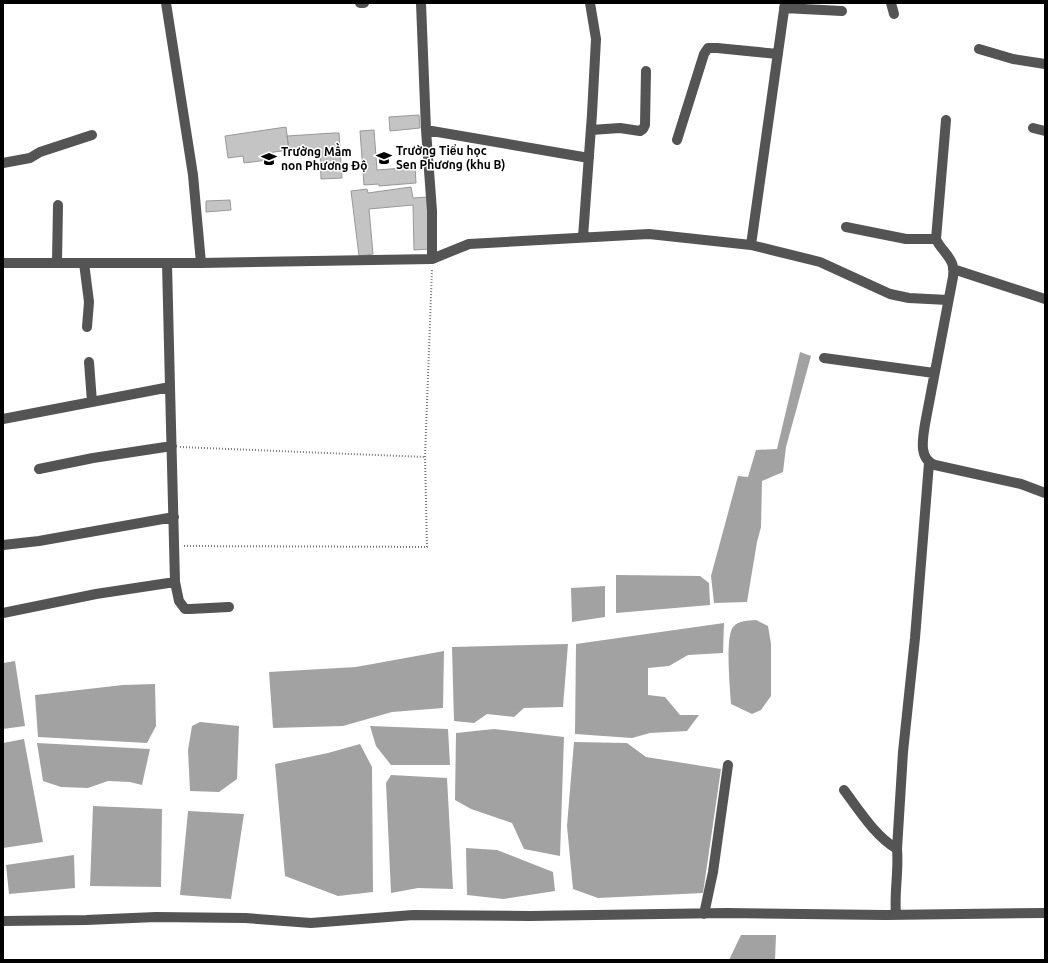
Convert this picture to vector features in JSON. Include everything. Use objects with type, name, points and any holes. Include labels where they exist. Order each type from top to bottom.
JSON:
[{"type":"street","points":[[166,3],[193,175],[201,263]]},
{"type":"street","points":[[421,3],[426,130],[432,211],[432,259]]},
{"type":"street","points":[[582,237],[591,130],[596,39],[590,3]]},
{"type":"street","points":[[891,3],[894,14]]},
{"type":"street","points":[[751,245],[785,6],[842,11]]},
{"type":"street","points":[[677,140],[704,54],[708,48],[778,54]]},
{"type":"street","points":[[979,49],[1013,58],[1045,64]]},
{"type":"street","points":[[591,130],[620,128],[640,131],[643,129],[645,125],[646,71]]},
{"type":"street","points":[[946,120],[936,239],[939,246],[950,260],[953,269],[953,277],[925,424],[923,443],[924,458],[929,463],[1021,484],[1045,493]]},
{"type":"street","points":[[1033,128],[1045,131]]},
{"type":"street","points":[[426,130],[589,158]]},
{"type":"street","points":[[3,163],[30,158],[40,152],[92,135]]},
{"type":"street","points":[[57,262],[58,205]]},
{"type":"street","points":[[846,227],[906,239],[936,239]]},
{"type":"street","points":[[3,263],[201,263],[432,259],[469,244],[649,234],[751,245],[820,262],[890,294],[908,298],[948,300]]},
{"type":"street","points":[[84,263],[89,302],[87,327]]},
{"type":"street","points":[[167,263],[175,582],[179,601],[185,609],[190,610],[229,607]]},
{"type":"street","points":[[953,269],[1045,299]]},
{"type":"street","points":[[824,358],[934,373]]},
{"type":"street","points":[[88,362],[92,402]]},
{"type":"street","points":[[3,419],[170,387]]},
{"type":"street","points":[[38,469],[93,458],[172,446]]},
{"type":"street","points":[[896,915],[894,898],[898,860],[897,848],[903,752],[915,638],[929,463]]},
{"type":"street","points":[[3,546],[39,541],[174,516]]},
{"type":"street","points":[[3,613],[96,594],[175,582]]},
{"type":"street","points":[[704,914],[713,872],[728,764]]},
{"type":"street","points":[[844,790],[875,830],[890,844],[897,848]]},
{"type":"street","points":[[3,921],[156,917],[245,918],[311,923],[413,915],[530,916],[782,913],[896,915],[1045,914]]},
{"type":"path","points":[[174,546],[427,547],[425,457],[432,259]]},
{"type":"path","points":[[172,446],[425,457]]},
{"type":"shaded area","points":[[800,352],[811,356],[786,447],[783,472],[762,481],[761,527],[747,602],[714,603],[711,576],[738,476],[748,477],[756,450],[777,449]]},
{"type":"shaded area","points":[[616,575],[700,576],[709,583],[710,605],[616,613]]},
{"type":"shaded area","points":[[605,586],[605,617],[572,622],[571,588]]},
{"type":"shaded area","points":[[756,620],[768,626],[771,644],[771,696],[761,710],[752,714],[731,704],[729,641],[735,625],[741,622]]},
{"type":"shaded area","points":[[724,623],[723,653],[688,655],[669,666],[648,668],[648,695],[665,697],[680,715],[699,715],[687,731],[650,733],[632,738],[575,734],[576,644]]},
{"type":"shaded area","points":[[568,644],[563,707],[524,708],[514,717],[487,714],[474,723],[454,721],[452,647]]},
{"type":"shaded area","points":[[444,651],[443,708],[392,712],[343,726],[273,728],[269,672],[356,667]]},
{"type":"shaded area","points":[[15,661],[25,726],[3,729],[3,663]]},
{"type":"shaded area","points":[[155,684],[156,726],[147,743],[38,737],[35,695],[123,685]]},
{"type":"shaded area","points":[[200,722],[239,726],[237,779],[219,792],[190,791],[188,750],[192,726]]},
{"type":"shaded area","points":[[370,726],[448,729],[450,765],[391,765],[376,746]]},
{"type":"shaded area","points":[[494,729],[564,737],[560,856],[524,849],[512,823],[471,809],[455,800],[456,733]]},
{"type":"shaded area","points":[[24,739],[43,842],[3,848],[3,743]]},
{"type":"shaded area","points":[[574,742],[627,743],[646,757],[721,769],[703,893],[598,898],[573,889],[567,826]]},
{"type":"shaded area","points":[[37,743],[150,749],[142,785],[130,782],[108,781],[88,788],[61,787],[43,781]]},
{"type":"shaded area","points":[[360,744],[372,767],[373,892],[338,896],[285,876],[275,764],[328,753]]},
{"type":"shaded area","points":[[391,775],[447,778],[453,889],[418,888],[391,893],[386,783]]},
{"type":"shaded area","points":[[93,806],[162,809],[161,887],[90,886]]},
{"type":"shaded area","points":[[188,811],[244,814],[231,899],[180,895]]},
{"type":"shaded area","points":[[466,848],[497,850],[553,872],[555,891],[503,899],[467,895]]},
{"type":"shaded area","points":[[74,855],[75,888],[9,894],[6,865]]},
{"type":"shaded area","points":[[741,935],[776,935],[775,960],[729,960]]},
{"type":"building","points":[[419,115],[420,128],[390,131],[389,117]]},
{"type":"building","points":[[286,127],[289,150],[267,153],[268,160],[244,163],[243,156],[228,158],[225,136]]},
{"type":"building","points":[[374,130],[377,170],[415,167],[416,183],[379,186],[379,184],[364,185],[360,131]]},
{"type":"building","points":[[339,133],[342,178],[321,179],[320,149],[289,150],[287,136]]},
{"type":"building","points":[[411,187],[413,198],[428,197],[429,249],[414,250],[413,205],[369,209],[373,254],[359,256],[351,191],[367,189],[368,193]]},
{"type":"building","points":[[230,200],[231,210],[206,212],[206,201]]},
{"type":"place","name":"Trường Tiểu học Sen Phương (khu B)","points":[[384,158]]},
{"type":"place","name":"Trường Mầm non Phương Độ","points":[[269,159]]}]
